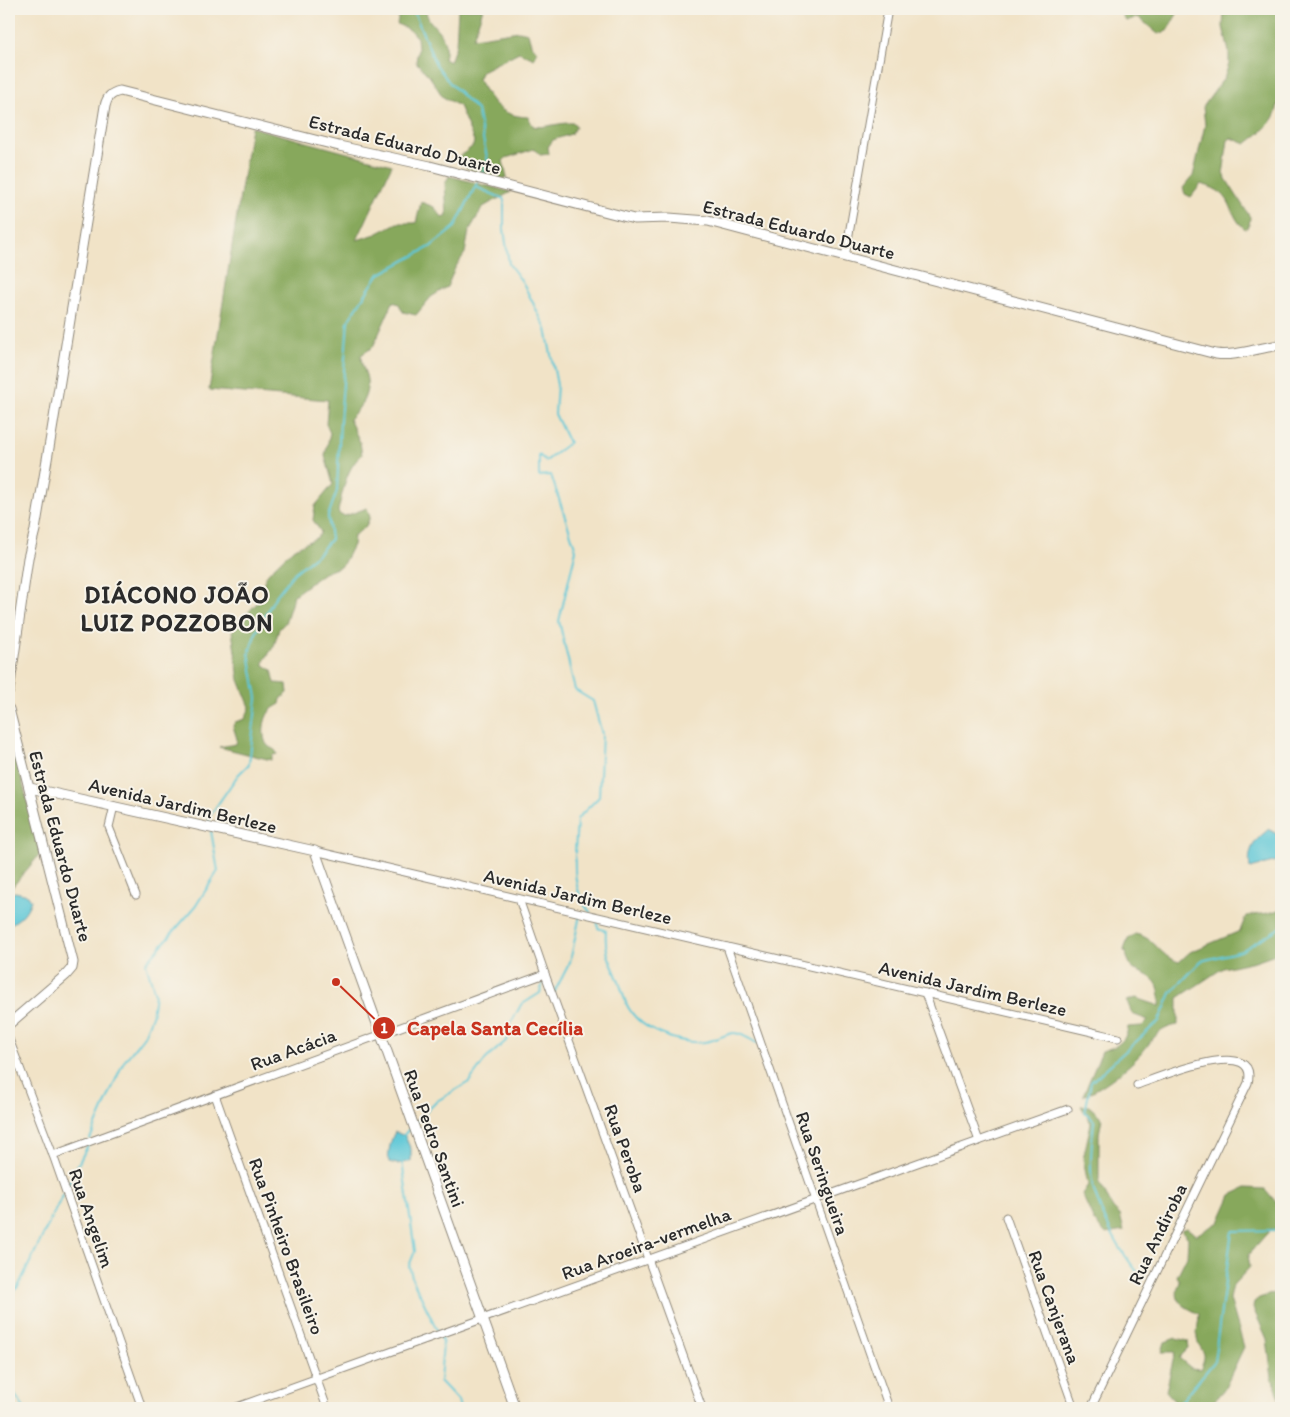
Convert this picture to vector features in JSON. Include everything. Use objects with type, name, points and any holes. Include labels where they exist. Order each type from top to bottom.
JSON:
[{"type":"street","points":[[845,257],[888,9]]},
{"type":"street","name":"Estrada Eduardo Duarte","points":[[9,691],[28,558],[35,530],[49,448],[106,100],[115,92],[120,91],[340,146],[430,166],[634,219],[669,218],[708,221],[1216,354],[1228,356],[1258,347],[1281,346]]},
{"type":"street","name":"Estrada Eduardo Duarte","points":[[9,709],[73,962],[66,975],[9,1024]]},
{"type":"street","name":"Avenida Jardim Berleze","points":[[30,788],[315,851],[1118,1038]]},
{"type":"street","points":[[114,806],[109,827],[136,895]]},
{"type":"street","name":"Rua Pedro Santini","points":[[315,851],[515,1408]]},
{"type":"street","name":"Rua Peroba","points":[[519,899],[544,974],[650,1259],[702,1408]]},
{"type":"street","name":"Rua Seringueira","points":[[727,947],[814,1200],[889,1408]]},
{"type":"street","name":"Rua Acácia","points":[[53,1155],[544,974]]},
{"type":"street","points":[[926,993],[978,1141]]},
{"type":"street","name":"Rua Angelim","points":[[9,1039],[53,1155],[142,1408]]},
{"type":"street","name":"Rua Andiroba","points":[[1091,1408],[1248,1083],[1250,1072],[1248,1066],[1239,1060],[1210,1061],[1137,1085]]},
{"type":"street","name":"Rua Pinheiro Brasileiro","points":[[215,1095],[327,1408]]},
{"type":"street","name":"Rua Aroeira-vermelha","points":[[234,1408],[1068,1109]]},
{"type":"street","name":"Rua Canjerana","points":[[1006,1217],[1074,1408]]},
{"type":"green space","points":[[400,9],[426,9],[430,21],[444,41],[444,59],[450,62],[456,45],[458,9],[483,9],[473,38],[519,31],[528,33],[531,44],[537,51],[534,59],[519,52],[482,71],[478,79],[497,106],[509,114],[528,117],[533,126],[542,127],[574,123],[576,127],[571,134],[553,140],[548,147],[549,154],[540,155],[534,149],[506,158],[503,161],[507,177],[503,179],[467,168],[459,157],[473,146],[474,141],[459,106],[443,97],[430,77],[416,62],[417,38],[410,30],[397,24]]},
{"type":"green space","points":[[1124,9],[1180,9],[1167,31],[1158,34],[1138,17],[1126,21],[1123,17]]},
{"type":"green space","points":[[1224,9],[1281,9],[1281,103],[1278,104],[1271,122],[1246,144],[1231,138],[1228,140],[1223,174],[1250,217],[1249,226],[1245,229],[1239,223],[1226,198],[1221,193],[1201,184],[1191,197],[1185,194],[1183,188],[1193,176],[1205,125],[1203,107],[1224,78],[1229,64],[1229,52],[1223,27]]},
{"type":"green space","points":[[251,127],[392,165],[357,240],[376,234],[397,223],[416,223],[421,202],[434,207],[443,218],[447,216],[445,184],[449,176],[511,192],[483,207],[469,231],[465,253],[455,268],[447,287],[431,297],[416,315],[403,312],[399,304],[393,302],[373,347],[361,355],[367,388],[361,405],[349,419],[360,442],[362,455],[352,466],[349,473],[338,511],[340,515],[345,516],[367,508],[370,517],[366,526],[354,536],[353,545],[342,566],[324,573],[294,595],[285,623],[279,629],[274,646],[264,661],[264,665],[272,670],[275,683],[287,684],[288,693],[281,699],[280,704],[270,711],[264,723],[264,739],[268,746],[275,750],[277,754],[273,755],[271,760],[219,747],[236,744],[237,739],[233,726],[235,722],[245,719],[250,707],[239,680],[232,631],[264,597],[264,581],[268,573],[293,549],[318,537],[321,532],[313,520],[315,506],[333,484],[325,456],[330,433],[326,424],[328,400],[209,390]]},
{"type":"green space","points":[[9,731],[41,853],[9,891]]},
{"type":"green space","points":[[1281,909],[1281,952],[1255,961],[1223,968],[1178,998],[1178,1025],[1159,1033],[1137,1058],[1125,1068],[1104,1084],[1083,1096],[1102,1051],[1119,1044],[1125,1037],[1128,1027],[1142,1026],[1148,1020],[1132,1014],[1127,1001],[1136,998],[1160,1006],[1159,991],[1155,981],[1132,969],[1124,950],[1128,939],[1135,934],[1142,936],[1167,956],[1179,962],[1190,952],[1240,931],[1246,916],[1269,913]]},
{"type":"green space","points":[[1081,1106],[1089,1106],[1102,1118],[1099,1134],[1099,1183],[1110,1204],[1120,1215],[1124,1231],[1106,1234],[1094,1221],[1082,1194],[1088,1185],[1083,1159],[1091,1123]]},
{"type":"green space","points":[[1246,1188],[1265,1189],[1281,1208],[1281,1234],[1271,1229],[1248,1255],[1250,1267],[1233,1285],[1230,1299],[1244,1347],[1224,1389],[1208,1408],[1169,1408],[1175,1401],[1166,1391],[1175,1352],[1162,1352],[1165,1342],[1176,1338],[1188,1341],[1189,1348],[1179,1358],[1191,1368],[1200,1369],[1204,1358],[1197,1339],[1199,1314],[1183,1305],[1178,1299],[1177,1294],[1180,1282],[1177,1276],[1187,1256],[1188,1238],[1181,1230],[1187,1228],[1196,1235],[1219,1222],[1231,1195]]},
{"type":"green space","points":[[1278,1292],[1281,1293],[1281,1408],[1275,1408],[1280,1398],[1272,1378],[1267,1339],[1253,1308],[1254,1302],[1259,1298]]},
{"type":"water","points":[[1269,829],[1281,837],[1281,860],[1250,868],[1251,850],[1260,837]]},
{"type":"water","points":[[15,892],[28,895],[31,900],[23,915],[9,925],[9,894]]},
{"type":"water","points":[[395,1132],[405,1136],[411,1150],[411,1161],[397,1164],[389,1162],[390,1147]]},
{"type":"waterway","points":[[413,9],[435,63],[449,82],[477,110],[488,162],[480,177]]},
{"type":"waterway","points":[[210,824],[209,817],[238,775],[249,764],[257,698],[249,653],[255,635],[275,597],[294,573],[319,553],[331,539],[328,516],[337,491],[340,421],[348,321],[378,275],[430,247],[455,227],[478,181]]},
{"type":"waterway","points":[[476,187],[504,199],[504,229],[509,264],[523,283],[546,329],[557,385],[555,414],[569,443],[546,461],[539,455],[539,476],[551,475],[576,550],[559,621],[575,690],[593,701],[602,734],[599,797],[577,819],[576,880],[583,902],[590,912]]},
{"type":"waterway","points":[[90,1139],[123,1063],[144,1036],[152,1016],[155,994],[146,963],[195,907],[218,871],[211,831]]},
{"type":"waterway","points":[[554,993],[570,962],[580,915]]},
{"type":"waterway","points":[[597,919],[598,928],[606,931],[607,952],[627,1004],[642,1023],[661,1034],[683,1041],[704,1042],[736,1033],[757,1043]]},
{"type":"waterway","points":[[1140,1275],[1132,1266],[1112,1234],[1093,1187],[1091,1164],[1094,1121],[1085,1112],[1091,1082],[1159,1021],[1171,993],[1201,961],[1241,951],[1281,927]]},
{"type":"waterway","points":[[415,1123],[437,1101],[469,1082],[486,1059],[508,1039],[508,1028],[521,1005],[540,993],[543,982],[546,984]]},
{"type":"waterway","points":[[403,1136],[410,1128]]},
{"type":"waterway","points":[[66,1188],[88,1145]]},
{"type":"waterway","points":[[402,1161],[415,1251],[409,1266],[413,1280],[438,1332]]},
{"type":"waterway","points":[[9,1295],[18,1287],[64,1192]]},
{"type":"waterway","points":[[1176,1408],[1214,1362],[1232,1231],[1281,1230]]},
{"type":"waterway","points":[[440,1336],[443,1342],[440,1381],[458,1400],[460,1408]]},
{"type":"waterway","points":[[9,1386],[24,1408]]},
{"type":"place","name":"Capela Santa Cecília","points":[[336,982]]},
{"type":"district","name":"DIÁCONO JOÃO LUIZ POZZOBON","points":[[177,609]]}]
